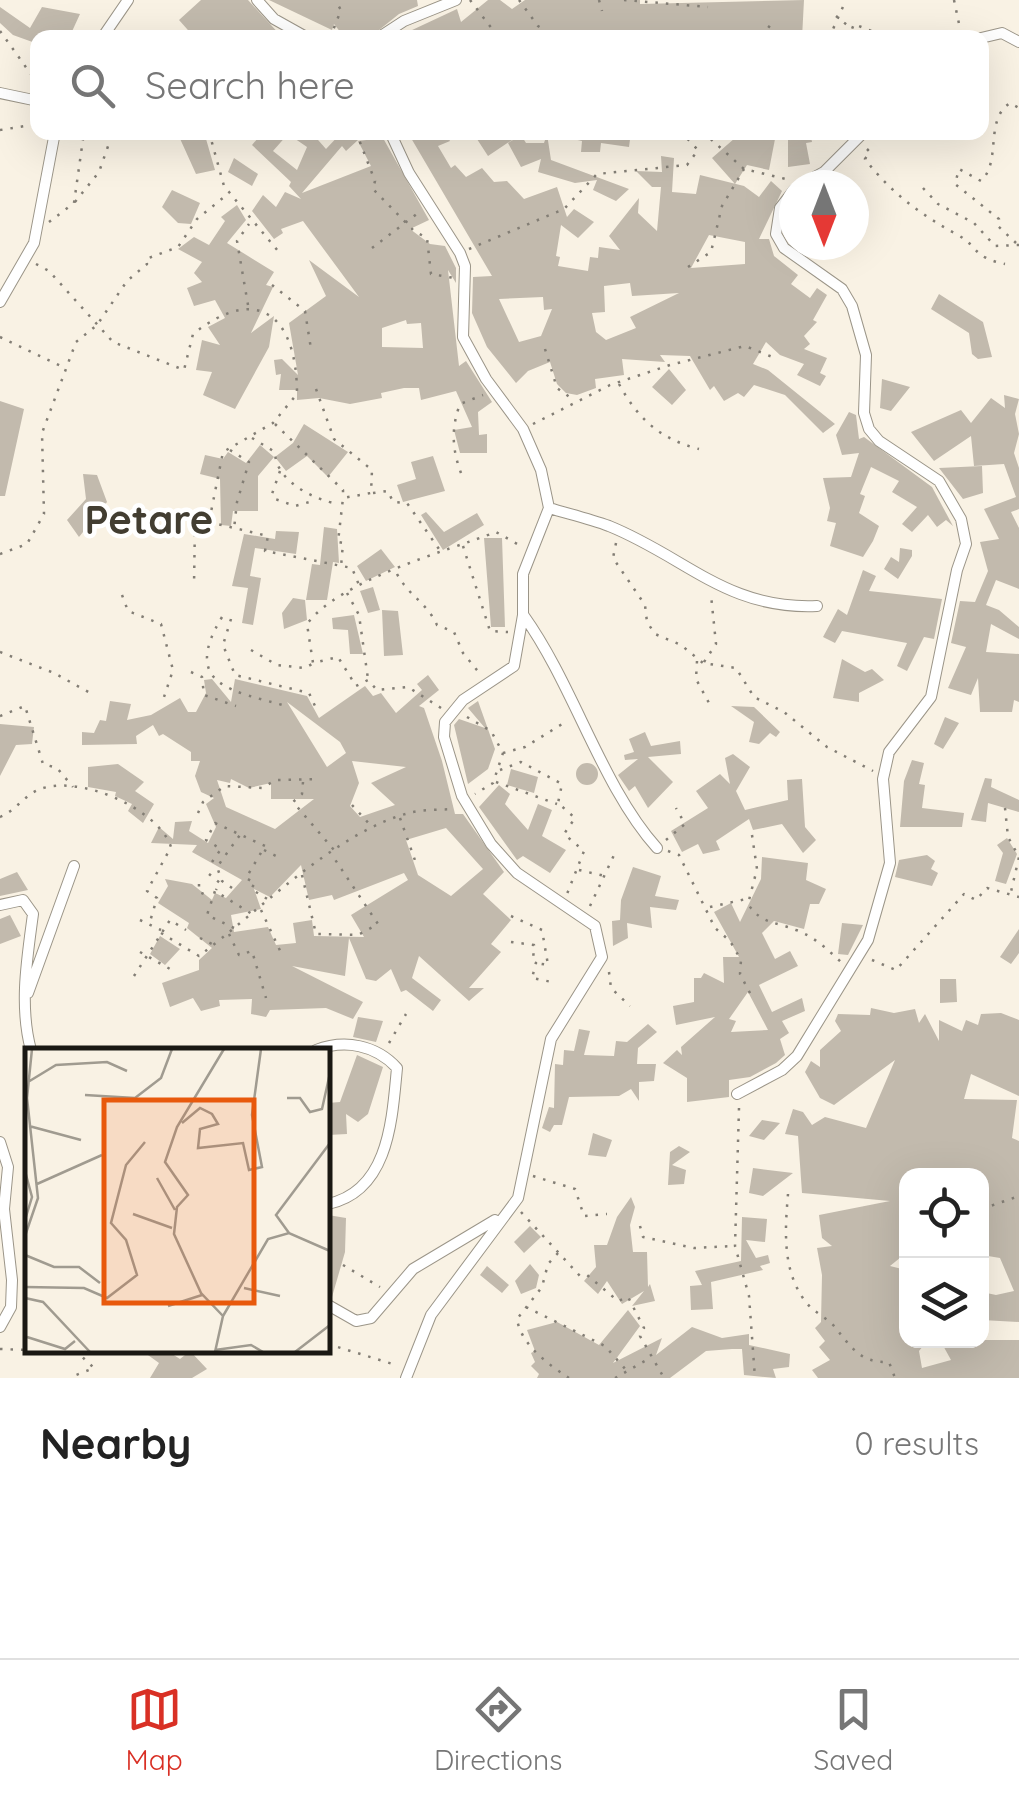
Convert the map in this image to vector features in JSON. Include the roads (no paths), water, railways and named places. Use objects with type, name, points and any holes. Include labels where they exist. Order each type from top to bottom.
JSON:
[{"type":"street","points":[[107,30],[128,0]]},
{"type":"street","points":[[258,0],[274,18],[294,30]]},
{"type":"street","points":[[390,30],[404,20],[456,0]]},
{"type":"street","points":[[989,36],[1002,33],[1019,42]]},
{"type":"street","points":[[0,93],[30,99]]},
{"type":"street","points":[[0,302],[26,258],[36,231],[53,140]]},
{"type":"street","points":[[394,140],[409,173],[460,252],[465,281],[460,318],[463,337],[494,390],[524,429],[542,470],[549,508],[529,550],[523,574],[524,615],[514,666],[450,713],[444,738],[466,808],[517,873],[595,926],[602,947],[599,966],[551,1038],[518,1198],[431,1315],[407,1374]]},
{"type":"street","points":[[826,170],[858,140]]},
{"type":"street","points":[[779,214],[779,239]]},
{"type":"street","points":[[737,1094],[782,1070],[797,1056],[860,956],[890,863],[883,779],[892,742],[931,697],[966,532],[940,481],[879,441],[869,429],[864,413],[866,356],[852,306],[842,289],[801,260]]},
{"type":"street","points":[[549,508],[611,527],[704,580],[762,604],[818,606]]},
{"type":"street","points":[[524,615],[554,658],[627,804],[657,848]]},
{"type":"street","points":[[26,998],[74,866]]},
{"type":"street","points":[[0,905],[22,900],[33,914],[25,1030],[30,1048]]},
{"type":"street","points":[[330,1048],[353,1045],[381,1052],[396,1068],[393,1109],[377,1171],[347,1198],[330,1203]]},
{"type":"street","points":[[0,1142],[8,1167],[4,1209],[12,1280],[11,1308],[0,1326]]},
{"type":"street","points":[[330,1306],[364,1322],[380,1313],[413,1270],[500,1218]]},
{"type":"district","name":"Petare","points":[[149,520]]}]
